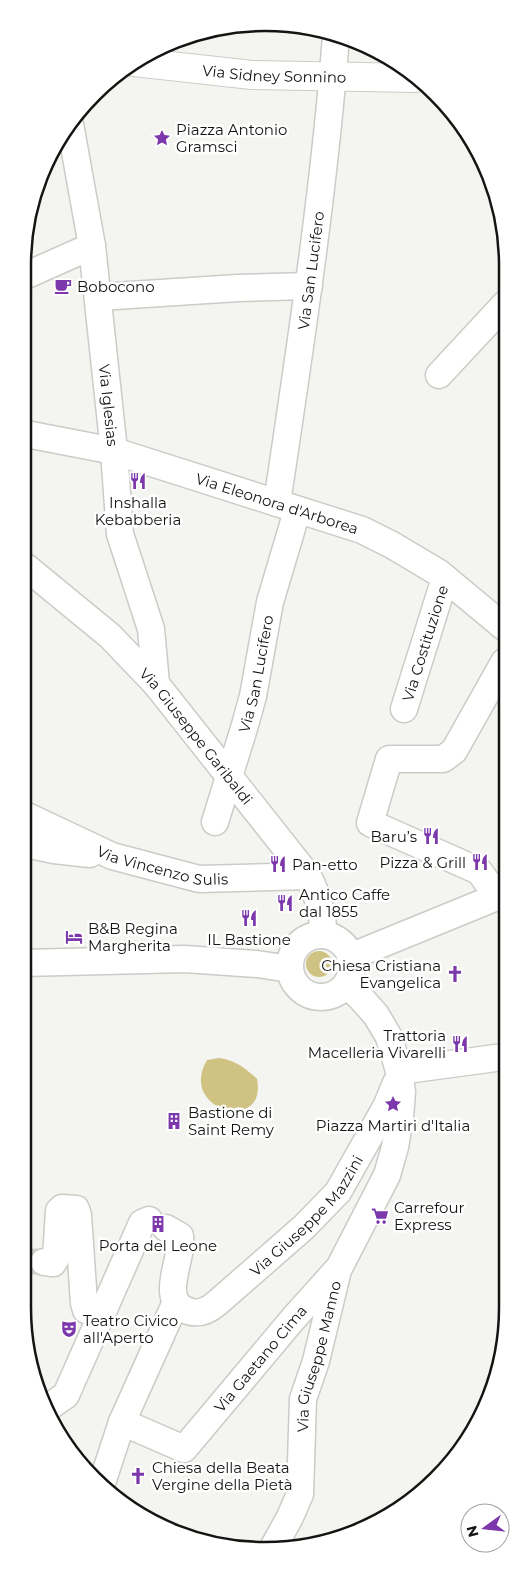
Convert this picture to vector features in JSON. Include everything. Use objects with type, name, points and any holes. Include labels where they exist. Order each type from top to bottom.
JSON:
[{"type":"main road","name":"Via Sidney Sonnino","points":[[147,63],[252,75],[404,78]]},
{"type":"street","name":"Via San Lucifero","points":[[216,822],[253,696],[270,602],[295,518],[288,507],[309,286],[336,42]]},
{"type":"street","name":"Via Iglesias","points":[[72,134],[92,246],[114,451],[120,534],[151,629],[156,684]]},
{"type":"street","points":[[31,273],[92,246]]},
{"type":"street","points":[[98,297],[238,288],[309,286]]},
{"type":"street","points":[[439,375],[499,310]]},
{"type":"street","name":"Via Eleonora d'Arborea","points":[[31,435],[114,451],[362,530],[392,545],[444,578],[499,624]]},
{"type":"street","name":"Via Giuseppe Garibaldi","points":[[31,571],[110,636],[156,684],[308,876],[315,889],[324,924],[323,935]]},
{"type":"street","name":"Via Costituzione","points":[[404,709],[444,578]]},
{"type":"street","points":[[499,671],[454,751],[443,759],[389,759],[370,823],[478,871],[499,893]]},
{"type":"street","name":"Via Vincenzo Sulis","points":[[31,818],[112,856],[198,879],[308,876]]},
{"type":"street","points":[[31,845],[54,850],[112,856]]},
{"type":"street","points":[[350,957],[499,896]]},
{"type":"street","points":[[323,935],[337,939],[349,952],[350,957],[351,973],[346,984],[329,996],[314,996],[305,992],[298,986],[291,975],[292,956],[298,945],[313,936],[323,935]]},
{"type":"street","points":[[31,963],[185,959],[290,968]]},
{"type":"street","points":[[346,984],[376,1015],[389,1037],[399,1071],[499,1058]]},
{"type":"street","name":"Via Giuseppe Manno","points":[[277,1541],[290,1518],[300,1494],[303,1399],[316,1361],[338,1270],[387,1175],[395,1147],[402,1092],[399,1071]]},
{"type":"street","name":"Via Giuseppe Mazzini","points":[[176,1302],[180,1307],[194,1313],[203,1312],[211,1308],[304,1227],[338,1192],[386,1107],[394,1091],[399,1071]]},
{"type":"street","points":[[44,1262],[53,1263],[56,1258],[59,1210],[62,1208],[76,1210],[78,1215],[84,1303],[86,1310],[102,1314]]},
{"type":"street","points":[[52,1405],[66,1395],[142,1223],[158,1224],[180,1236],[182,1245],[172,1289],[176,1302],[122,1422],[104,1477]]},
{"type":"street","name":"Via Gaetano Cima","points":[[122,1422],[184,1449],[293,1319],[338,1270]]},
{"type":"shaded area","points":[[319,951],[328,955],[332,964],[328,973],[319,977],[310,973],[306,964],[310,955]]},
{"type":"shaded area","points":[[219,1058],[240,1065],[257,1079],[257,1096],[250,1106],[238,1111],[225,1109],[213,1103],[204,1092],[201,1078],[207,1060]]},
{"type":"tunnel","points":[[31,1261],[44,1262]]},
{"type":"place","name":"Piazza Antonio Gramsci","points":[[162,138]]},
{"type":"place","name":"Bobocono","points":[[63,286]]},
{"type":"place","name":"Inshalla Kebabberia","points":[[138,481]]},
{"type":"place","name":"Baru’s","points":[[431,836]]},
{"type":"place","name":"Pizza & Grill","points":[[480,862]]},
{"type":"place","name":"Pan-etto","points":[[278,864]]},
{"type":"place","name":"Antico Caffe dal 1855","points":[[285,903]]},
{"type":"place","name":"IL Bastione","points":[[249,918]]},
{"type":"place","name":"B&B Regina Margherita","points":[[74,937]]},
{"type":"place","name":"Chiesa Cristiana Evangelica","points":[[455,974]]},
{"type":"place","name":"Trattoria Macelleria Vivarelli","points":[[460,1044]]},
{"type":"place","name":"Piazza Martiri d'Italia","points":[[393,1104]]},
{"type":"place","name":"Bastione di Saint Remy","points":[[174,1121]]},
{"type":"place","name":"Carrefour Express","points":[[380,1216]]},
{"type":"place","name":"Porta del Leone","points":[[158,1224]]},
{"type":"place","name":"Teatro Civico all'Aperto","points":[[69,1329]]},
{"type":"place","name":"Chiesa della Beata Vergine della Pietà","points":[[138,1476]]}]
